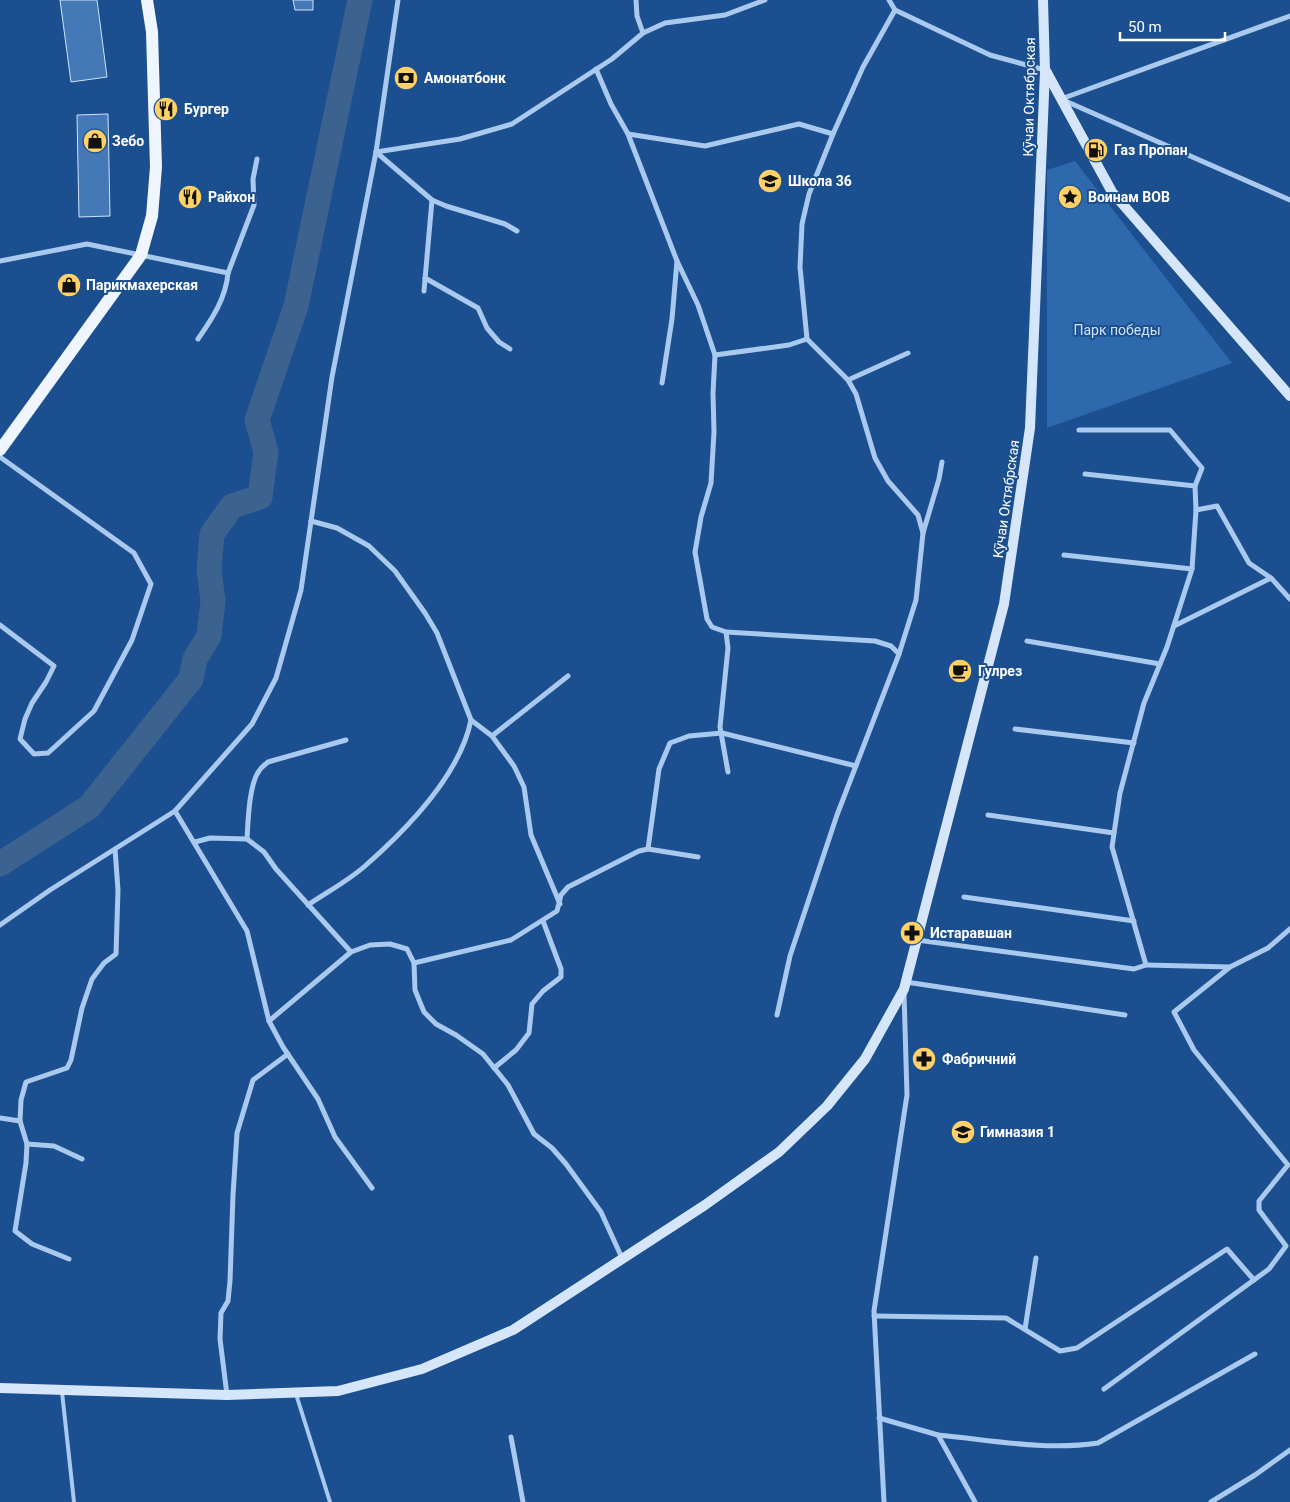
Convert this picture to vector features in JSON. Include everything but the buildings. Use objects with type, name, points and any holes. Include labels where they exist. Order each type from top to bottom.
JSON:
[{"type":"main road","points":[[0,450],[140,254],[152,216],[156,167],[152,32],[147,0]]},
{"type":"main road","name":"Кӯчаи Октябрская","points":[[0,1388],[227,1395],[296,1392],[338,1390],[422,1369],[512,1330],[705,1205],[779,1152],[827,1106],[865,1059],[905,986],[1006,594],[1030,428],[1045,71],[1043,0]]},
{"type":"main road","points":[[1045,71],[1112,192],[1290,396]]},
{"type":"street","points":[[0,925],[50,890],[175,811],[252,724],[276,678],[301,590],[332,377],[376,152],[398,0]]},
{"type":"street","points":[[636,0],[637,16],[643,33]]},
{"type":"street","points":[[376,152],[460,140],[512,124],[612,59],[643,33],[665,24],[725,15],[765,0]]},
{"type":"street","points":[[889,0],[895,10],[990,55],[1045,71]]},
{"type":"street","points":[[895,10],[863,67],[809,194],[802,224],[800,267],[807,339],[848,380],[856,394],[875,458],[888,480],[918,515],[923,533]]},
{"type":"street","points":[[1060,99],[1290,16]]},
{"type":"street","points":[[596,69],[611,104],[628,134],[678,261],[698,305],[715,355],[712,484],[701,517],[695,552],[707,619],[712,626],[726,632],[875,641],[891,646],[899,654]]},
{"type":"street","points":[[1060,99],[1290,200]]},
{"type":"street","points":[[628,134],[705,146],[799,124],[833,134]]},
{"type":"street","points":[[376,152],[432,200],[505,224],[516,231]]},
{"type":"street","points":[[198,339],[213,318],[226,286],[228,272],[254,205],[253,180],[257,159]]},
{"type":"street","points":[[424,291],[432,200]]},
{"type":"street","points":[[0,261],[87,244],[228,272]]},
{"type":"street","points":[[662,383],[672,319],[678,261]]},
{"type":"street","points":[[425,278],[478,308],[487,328],[499,342],[510,349]]},
{"type":"street","points":[[715,355],[789,345],[807,339]]},
{"type":"street","points":[[848,380],[908,353]]},
{"type":"street","points":[[1079,430],[1170,430],[1202,468],[1195,486],[1196,510],[1192,569],[1174,626],[1144,703],[1120,793],[1112,847],[1146,965]]},
{"type":"street","points":[[0,457],[134,553],[151,584],[132,640],[94,711],[48,753],[34,754],[20,739],[25,719],[32,703],[54,666],[0,625]]},
{"type":"street","points":[[777,1014],[793,946],[837,815],[899,654],[916,600],[923,533],[942,462]]},
{"type":"street","points":[[1085,474],[1195,486]]},
{"type":"street","points":[[1196,510],[1217,506],[1249,563],[1272,578],[1290,599]]},
{"type":"street","points":[[311,521],[338,528],[369,546],[395,571],[437,633],[471,720],[492,736],[514,766],[524,787],[531,835],[560,904]]},
{"type":"street","points":[[1064,555],[1192,569]]},
{"type":"street","points":[[1174,626],[1272,578]]},
{"type":"street","points":[[726,632],[728,648],[720,727],[728,772]]},
{"type":"street","points":[[1027,641],[1160,664]]},
{"type":"street","points":[[492,736],[568,676]]},
{"type":"street","points":[[308,905],[364,867],[397,836],[426,804],[449,774],[463,747],[471,720]]},
{"type":"street","points":[[1016,729],[1134,743]]},
{"type":"street","points":[[648,849],[659,769],[670,743],[689,736],[722,732],[856,766]]},
{"type":"street","points":[[247,839],[252,796],[259,770],[268,762],[346,740]]},
{"type":"street","points":[[175,811],[247,931],[269,1021],[288,1054],[318,1098],[335,1136],[372,1188]]},
{"type":"street","points":[[988,816],[1114,833]]},
{"type":"street","points":[[194,842],[210,838],[247,839],[264,852],[276,869],[351,952]]},
{"type":"street","points":[[68,1259],[32,1244],[15,1231],[26,1163],[27,1144],[20,1121],[21,1100],[26,1082],[67,1068],[77,1038],[82,1008],[92,979],[104,963],[116,954],[118,890],[115,849]]},
{"type":"street","points":[[414,963],[511,940],[557,912],[561,895],[568,887],[639,851],[648,849],[698,856]]},
{"type":"street","points":[[964,897],[1134,921]]},
{"type":"street","points":[[494,1068],[516,1050],[529,1032],[532,1004],[543,991],[561,977],[562,969],[543,921]]},
{"type":"street","points":[[1104,1389],[1269,1270],[1286,1246],[1259,1210],[1259,1201],[1288,1165],[1194,1050],[1174,1012],[1230,967],[1268,948],[1290,929]]},
{"type":"street","points":[[917,940],[1134,969],[1146,965],[1230,967]]},
{"type":"street","points":[[269,1021],[351,952],[370,945],[390,944],[407,949],[414,963],[415,990],[424,1012],[436,1024],[483,1054],[508,1085],[534,1134],[552,1148],[566,1164],[601,1212],[622,1258]]},
{"type":"street","points":[[884,1502],[874,1316],[906,1095],[905,986],[1125,1015]]},
{"type":"street","points":[[227,1395],[220,1339],[221,1313],[228,1301],[230,1281],[237,1133],[253,1080],[288,1054]]},
{"type":"street","points":[[0,1118],[20,1121]]},
{"type":"street","points":[[27,1144],[54,1146],[82,1159]]},
{"type":"street","points":[[874,1316],[1006,1318],[1060,1350],[1077,1348],[1227,1249],[1254,1280]]},
{"type":"street","points":[[1024,1329],[1036,1258]]},
{"type":"street","points":[[879,1418],[938,1435],[989,1440],[1007,1444],[1082,1446],[1098,1443],[1255,1354]]},
{"type":"street","points":[[938,1435],[975,1502]]},
{"type":"street","points":[[512,1437],[523,1502]]},
{"type":"street","points":[[1211,1502],[1255,1475],[1290,1450]]},
{"type":"lane","points":[[62,1390],[74,1502]]},
{"type":"lane","points":[[296,1392],[330,1502]]},
{"type":"green space","name":"Парк победы","points":[[1075,161],[1232,363],[1047,428],[1047,170]]},
{"type":"waterway","points":[[0,864],[89,807],[191,679],[195,659],[209,636],[213,601],[209,570],[212,534],[232,506],[260,497],[266,452],[257,420],[296,306],[360,0]]},
{"type":"place","name":"Амонатбонк","points":[[406,78]]},
{"type":"place","name":"Бургер","points":[[166,109]]},
{"type":"place","name":"Зебо","points":[[95,141]]},
{"type":"place","name":"Газ Пропан","points":[[1096,150]]},
{"type":"place","name":"Школа 36","points":[[770,181]]},
{"type":"place","name":"Райхон","points":[[190,197]]},
{"type":"place","name":"Воинам ВОВ","points":[[1070,197]]},
{"type":"place","name":"Парикмахерская","points":[[69,285]]},
{"type":"place","name":"Гулрез","points":[[960,671]]},
{"type":"place","name":"Истаравшан","points":[[912,933]]},
{"type":"place","name":"Фабричний","points":[[924,1059]]},
{"type":"place","name":"Гимназия 1","points":[[963,1132]]}]
